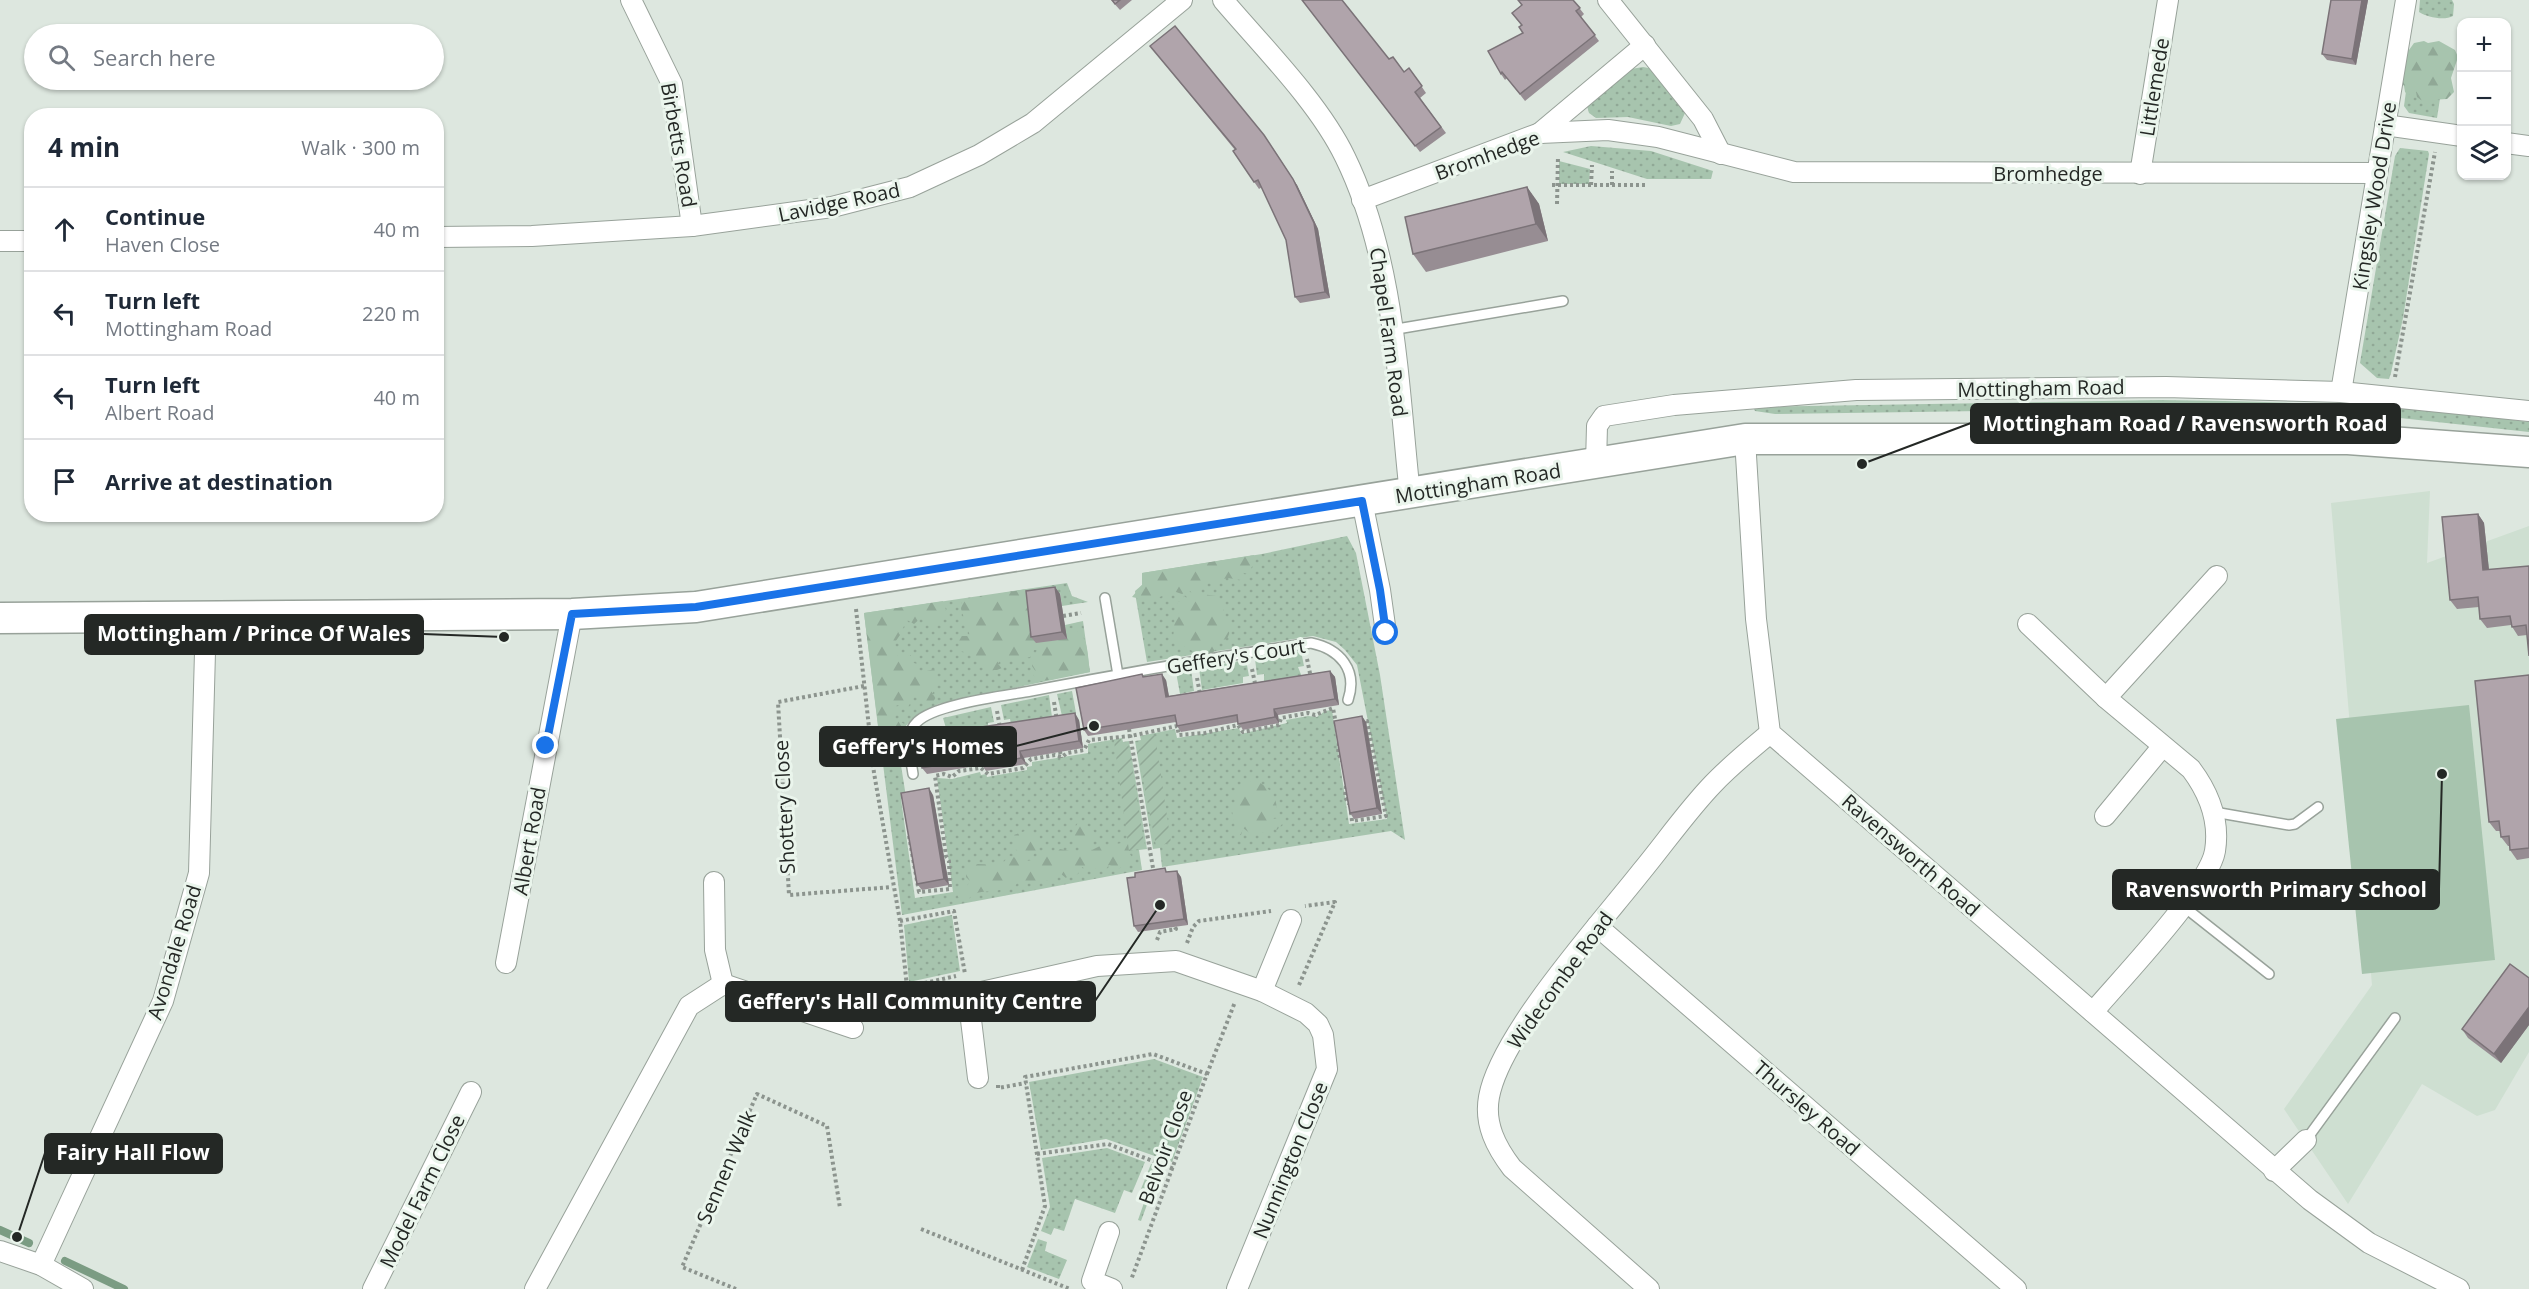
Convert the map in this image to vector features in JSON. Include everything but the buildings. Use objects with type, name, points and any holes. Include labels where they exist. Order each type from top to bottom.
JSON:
[{"type":"main road","name":"Mottingham Road","points":[[0,618],[572,614],[696,607],[1410,495],[1744,439],[2349,439],[2529,452]]},
{"type":"street","name":"Birbetts Road","points":[[631,0],[672,84],[692,226]]},
{"type":"street","name":"Lavidge Road","points":[[444,237],[531,236],[692,226],[832,207],[910,187],[979,155],[1033,123],[1182,0]]},
{"type":"street","name":"Chapel Farm Road","points":[[1223,0],[1324,122],[1345,157],[1362,201],[1383,270],[1410,495]]},
{"type":"street","points":[[1608,0],[1702,119],[1721,154]]},
{"type":"street","name":"Littlemede","points":[[2140,174],[2168,0]]},
{"type":"street","name":"Kingsley Wood Drive","points":[[2341,392],[2406,0]]},
{"type":"street","points":[[1540,133],[1645,45]]},
{"type":"street","points":[[2385,125],[2457,135]]},
{"type":"street","name":"Bromhedge","points":[[1362,201],[1540,133],[1620,130],[1658,136],[1794,172],[2377,173]]},
{"type":"street","points":[[2511,144],[2529,146]]},
{"type":"street","points":[[0,241],[24,241]]},
{"type":"street","name":"Mottingham Road","points":[[1596,464],[1597,426],[1604,416],[1674,405],[1856,390],[2166,387],[2341,392],[2529,411]]},
{"type":"street","points":[[1744,439],[1756,619],[1770,732]]},
{"type":"street","points":[[1362,501],[1386,633]]},
{"type":"street","points":[[2106,698],[2217,576]]},
{"type":"street","name":"Albert Road","points":[[506,963],[572,614]]},
{"type":"street","name":"Avondale Road","points":[[41,1265],[163,1001],[199,873],[206,615]]},
{"type":"street","points":[[2028,624],[2106,698],[2191,769],[2207,792],[2214,812],[2215,852],[2206,875],[2093,1012]]},
{"type":"street","name":"Widecombe Road","points":[[1649,1289],[1512,1168],[1497,1147],[1489,1121],[1489,1097],[1493,1080],[1514,1039],[1598,926],[1713,784],[1770,732]]},
{"type":"street","name":"Ravensworth Road","points":[[1770,732],[2274,1171],[2369,1243],[2459,1289]]},
{"type":"street","points":[[2105,816],[2162,747]]},
{"type":"street","points":[[714,882],[715,950],[723,984]]},
{"type":"street","points":[[1262,991],[1291,920]]},
{"type":"street","name":"Thursley Road","points":[[1598,926],[2016,1289]]},
{"type":"street","name":"Nunnington Close","points":[[987,1077],[968,995],[1097,966],[1176,961],[1292,1004],[1318,1024],[1323,1035],[1327,1069],[1238,1289]]},
{"type":"street","points":[[723,984],[853,1028]]},
{"type":"street","points":[[536,1289],[689,1006],[723,984]]},
{"type":"street","name":"Model Farm Close","points":[[373,1289],[471,1092]]},
{"type":"street","points":[[2274,1171],[2306,1140]]},
{"type":"street","points":[[1109,1232],[1092,1281],[1112,1289]]},
{"type":"street","points":[[0,1251],[41,1265],[83,1289]]},
{"type":"lane","points":[[1391,330],[1563,301]]},
{"type":"lane","points":[[1106,598],[1119,675]]},
{"type":"lane","name":"Geffery's Court","points":[[913,774],[909,744],[910,732],[918,720],[927,715],[981,700],[1119,675],[1311,643],[1331,650],[1345,661],[1350,675],[1348,700]]},
{"type":"lane","points":[[2214,812],[2289,825],[2295,824],[2318,807]]},
{"type":"lane","points":[[2182,906],[2269,974]]},
{"type":"lane","points":[[2306,1140],[2395,1018]]},
{"type":"path","points":[[2394,384],[2436,147]]},
{"type":"path","points":[[1557,204],[1555,186],[1558,156]]},
{"type":"path","points":[[1591,185],[1592,165]]},
{"type":"path","points":[[1612,171],[1612,186]]},
{"type":"path","points":[[1555,186],[1648,185]]},
{"type":"path","points":[[853,582],[874,773],[892,887],[900,921],[906,987],[853,1028]]},
{"type":"path","points":[[1063,616],[1081,613]]},
{"type":"path","name":"Shottery Close","points":[[864,686],[778,702],[789,896],[892,887]]},
{"type":"path","points":[[952,777],[959,771],[981,768],[988,774],[1023,768],[1032,759],[1055,755],[1061,758],[1084,750],[1089,740],[1131,736],[1177,726],[1179,735],[1238,725],[1244,732],[1279,725],[1281,718],[1308,713],[1315,715],[1333,708],[1336,727]]},
{"type":"path","points":[[1314,709],[1315,715]]},
{"type":"path","points":[[1345,780],[1352,821],[1386,816],[1368,721],[1356,720]]},
{"type":"path","points":[[1130,729],[1153,868]]},
{"type":"path","points":[[1338,736],[1343,769]]},
{"type":"path","points":[[1060,752],[1061,758]]},
{"type":"path","points":[[950,770],[952,777]]},
{"type":"path","points":[[909,834],[920,893],[950,889],[934,778],[944,774],[952,777]]},
{"type":"path","points":[[900,921],[954,911],[966,975]]},
{"type":"path","points":[[1157,940],[1160,932],[1176,928],[1177,939]]},
{"type":"path","points":[[1208,1074],[1237,998]]},
{"type":"path","name":"Belvoir Close","points":[[1026,1083],[1025,1077],[1153,1054],[1208,1074],[1127,1289]]},
{"type":"path","points":[[987,1077],[998,1088],[1026,1083],[1046,1206],[1022,1270]]},
{"type":"path","name":"Sennen Walk","points":[[736,1289],[682,1267],[757,1094],[827,1126],[840,1208]]},
{"type":"path","points":[[1037,1154],[1108,1144],[1174,1168]]},
{"type":"path","points":[[921,1229],[1070,1289]]},
{"type":"shaded area","points":[[2430,491],[2427,563],[2529,526],[2529,1052],[2495,1110],[2477,1116],[2422,1084],[2348,1204],[2284,1109],[2372,985],[2331,503]]},
{"type":"green space","points":[[2420,0],[2452,0],[2453,16],[2440,18],[2422,14],[2419,12]]},
{"type":"green space","points":[[2439,41],[2455,50],[2457,60],[2451,78],[2454,92],[2447,99],[2431,100],[2425,103],[2417,97],[2416,92],[2408,95],[2405,92],[2400,80],[2406,61],[2405,51],[2409,50],[2414,43]]},
{"type":"green space","points":[[2410,62],[2445,66],[2437,118],[2409,113],[2404,106]]},
{"type":"green space","points":[[1643,67],[1654,69],[1682,103],[1685,113],[1680,124],[1671,126],[1628,117],[1596,118],[1589,113],[1587,106],[1631,69]]},
{"type":"green space","points":[[1591,146],[1651,151],[1713,171],[1711,179],[1647,179],[1563,152]]},
{"type":"green space","points":[[2400,148],[2428,151],[2429,154],[2403,318],[2389,379],[2377,378],[2360,363],[2395,156]]},
{"type":"green space","points":[[1559,161],[1590,169],[1589,184],[1559,184]]},
{"type":"green space","points":[[2160,400],[2299,403],[2437,411],[2529,422],[2529,432],[2354,413],[2129,409],[1775,414],[1755,411],[1753,407]]},
{"type":"green space","points":[[1347,536],[1356,553],[1380,675],[1405,840],[1391,831],[1162,867],[1160,848],[1153,849],[1135,741],[1141,740],[1140,736],[1175,729],[1177,738],[1239,728],[1241,734],[1287,723],[1286,720],[1308,716],[1317,717],[1325,711],[1332,710],[1349,824],[1387,819],[1357,665],[1336,642],[1313,636],[1147,662],[1136,599],[1135,591],[1142,585],[1142,573],[1262,554]]},
{"type":"green space","points":[[1254,555],[1256,559],[1248,574],[1240,572],[1243,578],[1241,580],[1228,578],[1202,584],[1199,592],[1216,596],[1217,601],[1225,601],[1223,614],[1231,629],[1227,639],[1222,640],[1212,654],[1194,652],[1173,640],[1175,615],[1179,613],[1177,602],[1182,601],[1184,596],[1191,601],[1194,595],[1190,591],[1182,594],[1173,591],[1151,601],[1132,597],[1142,585],[1142,573]]},
{"type":"green space","points":[[1067,583],[1072,596],[1088,602],[1062,606],[1060,593],[1031,597],[1066,638],[1065,625],[1083,621],[1090,672],[938,704],[913,718],[903,729],[898,746],[906,797],[901,799],[915,898],[953,892],[937,778],[952,779],[980,772],[981,775],[986,774],[987,777],[1027,770],[1027,767],[1032,766],[1032,762],[1088,753],[1088,744],[1122,738],[1123,742],[1129,741],[1147,849],[1139,850],[1142,870],[902,915],[864,613]]},
{"type":"green space","points":[[1027,589],[1066,639],[1065,631],[1069,628],[1081,634],[1086,645],[1090,672],[1037,682],[1033,674],[1036,672],[1032,666],[1037,650],[1034,650],[1030,657],[1006,662],[1004,659],[1000,660],[998,664],[1002,668],[997,670],[988,670],[977,663],[978,657],[961,651],[958,640],[960,636],[970,636],[961,609],[962,600]]},
{"type":"green space","points":[[943,601],[946,610],[943,612],[942,620],[935,625],[928,623],[922,617],[914,624],[907,620],[902,630],[897,631],[900,635],[891,648],[898,656],[911,655],[911,662],[917,664],[917,669],[923,672],[934,669],[939,682],[932,694],[936,697],[933,702],[923,702],[917,692],[908,707],[898,705],[894,707],[894,718],[906,725],[899,739],[899,758],[883,767],[864,613]]},
{"type":"green space","points":[[1301,651],[1304,666],[1298,667],[1302,677],[1264,682],[1264,674],[1257,675],[1255,659]]},
{"type":"green space","points":[[1246,660],[1249,676],[1243,677],[1243,683],[1202,690],[1199,668]]},
{"type":"green space","points":[[1191,669],[1194,691],[1180,694],[1176,672]]},
{"type":"green space","points":[[1072,691],[1076,713],[1062,716],[1057,694]]},
{"type":"green space","points":[[1049,695],[1052,717],[1011,724],[1010,719],[1004,720],[1001,705]]},
{"type":"green space","points":[[2469,705],[2495,960],[2362,974],[2336,719]]},
{"type":"green space","points":[[991,707],[994,722],[988,723],[988,728],[948,735],[943,718]]},
{"type":"green space","points":[[1155,735],[1171,843],[1156,846],[1136,743],[1142,742],[1142,737]]},
{"type":"green space","points":[[1121,739],[1122,743],[1128,742],[1145,848],[1129,851],[1114,741]]},
{"type":"green space","points":[[1255,780],[1269,789],[1276,801],[1277,812],[1268,820],[1278,818],[1283,823],[1277,830],[1272,826],[1265,833],[1255,831],[1251,834],[1243,828],[1241,835],[1236,836],[1231,830],[1235,826],[1232,811],[1236,805],[1235,799],[1241,784]]},
{"type":"green space","points":[[1078,823],[1088,826],[1096,834],[1087,843],[1092,850],[1100,846],[1110,853],[1111,845],[1127,842],[1134,848],[1130,854],[1135,862],[1132,865],[1124,864],[1119,869],[1109,865],[1106,869],[1096,868],[1093,873],[1082,867],[1077,875],[1070,873],[1066,878],[1061,874],[1054,881],[1041,880],[1035,884],[1030,881],[1025,885],[1018,882],[1015,886],[976,893],[968,900],[958,897],[959,886],[967,886],[970,881],[966,877],[967,867],[978,864],[1001,865],[1009,856],[1021,859],[1017,850],[1011,849],[1018,843],[1014,835],[1028,830],[1035,834],[1039,831],[1039,847],[1032,856],[1027,857],[1026,861],[1040,859],[1046,852],[1055,854],[1060,849],[1079,853],[1081,844],[1072,837],[1073,830]]},
{"type":"green space","points":[[952,915],[960,971],[909,982],[904,925]]},
{"type":"green space","points":[[1154,1059],[1203,1077],[1172,1162],[1106,1139],[1041,1150],[1029,1082]]},
{"type":"green space","points":[[1107,1148],[1145,1162],[1132,1193],[1124,1190],[1115,1213],[1075,1199],[1064,1231],[1054,1228],[1051,1235],[1041,1231],[1050,1207],[1042,1158]]},
{"type":"green space","points":[[1151,1164],[1161,1167],[1141,1221],[1138,1220],[1146,1197],[1139,1194]]},
{"type":"green space","points":[[1038,1239],[1047,1242],[1045,1251],[1067,1260],[1059,1279],[1027,1267]]},
{"type":"waterway","points":[[0,1230],[29,1243]]},
{"type":"waterway","points":[[65,1261],[124,1289]]},
{"type":"place","name":"Mottingham Road / Ravensworth Road","points":[[1862,464]]},
{"type":"place","name":"Mottingham / Prince Of Wales","points":[[504,637]]},
{"type":"place","name":"Geffery's Homes","points":[[1094,726]]},
{"type":"place","name":"Ravensworth Primary School","points":[[2442,774]]},
{"type":"place","name":"Geffery's Hall Community Centre","points":[[1160,905]]},
{"type":"place","name":"Fairy Hall Flow","points":[[17,1237]]},
{"type":"route","points":[[546,746],[572,614],[696,607],[1362,501],[1386,633]]}]
